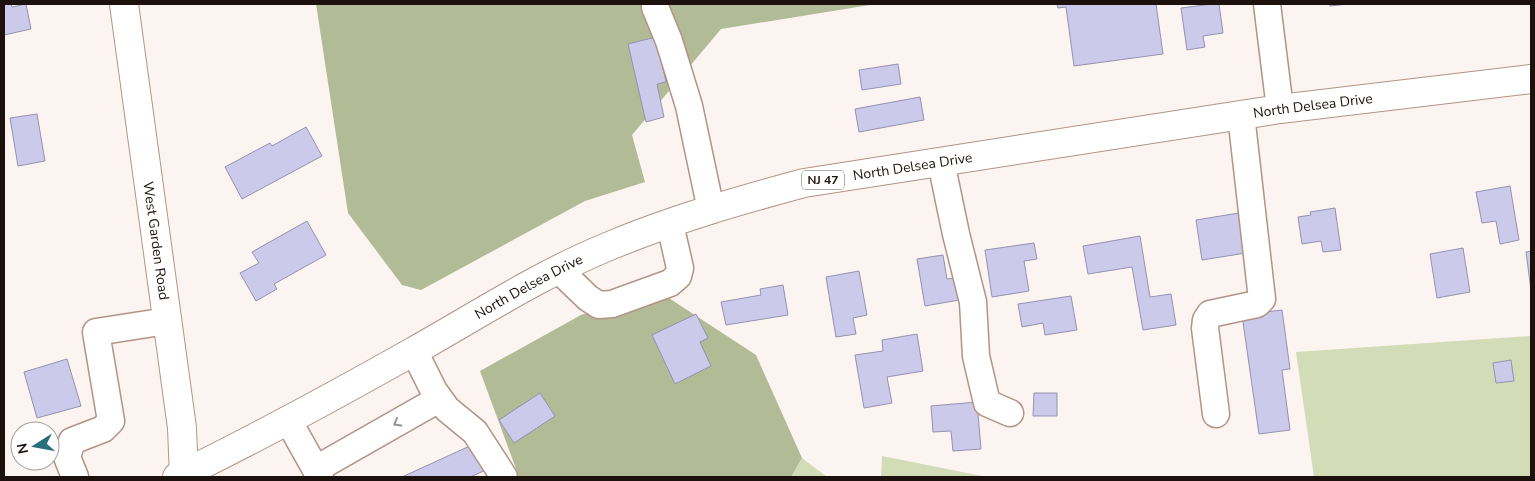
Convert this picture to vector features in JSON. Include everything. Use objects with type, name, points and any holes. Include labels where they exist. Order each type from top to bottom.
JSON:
[{"type":"main road","name":"West Garden Road","points":[[124,4],[182,428],[182,476]]},
{"type":"main road","name":"North Delsea Drive","points":[[182,476],[237,448],[414,351],[514,293],[559,270],[606,247],[711,210],[804,183],[1280,109],[1531,79]]},
{"type":"lane","points":[[1267,4],[1280,109]]},
{"type":"lane","points":[[655,7],[669,41],[689,106],[711,210]]},
{"type":"lane","points":[[1216,414],[1205,328],[1206,320],[1210,314],[1258,304],[1262,299],[1241,115]]},
{"type":"lane","points":[[941,162],[973,302],[976,356],[986,403],[1010,413]]},
{"type":"lane","points":[[559,270],[588,298],[599,305],[612,304],[670,284],[678,276],[680,268],[670,224]]},
{"type":"lane","points":[[75,477],[67,457],[72,441],[103,429],[111,421],[96,332],[167,321]]},
{"type":"lane","points":[[414,351],[439,399],[454,416],[475,432],[504,477]]},
{"type":"lane","points":[[288,420],[318,473],[439,399]]},
{"type":"green space","points":[[316,4],[876,4],[721,29],[632,135],[645,182],[585,201],[421,290],[402,285],[348,213]]},
{"type":"green space","points":[[655,289],[756,355],[802,458],[791,477],[519,477],[480,371],[581,315]]},
{"type":"green space","points":[[1531,336],[1531,477],[1314,477],[1296,352]]},
{"type":"green space","points":[[882,456],[987,477],[881,477]]},
{"type":"green space","points":[[802,458],[827,477],[791,477]]},
{"type":"building","points":[[4,4],[11,4],[12,7],[26,4],[31,29],[4,35]]},
{"type":"building","points":[[1057,4],[1156,4],[1163,54],[1074,66],[1066,7],[1058,8]]},
{"type":"building","points":[[1219,4],[1223,33],[1203,36],[1205,47],[1187,50],[1181,8]]},
{"type":"building","points":[[1329,4],[1348,4],[1330,6]]},
{"type":"building","points":[[656,37],[666,82],[657,84],[664,117],[646,122],[628,44]]},
{"type":"building","points":[[898,64],[901,84],[862,90],[859,70]]},
{"type":"building","points":[[920,97],[924,120],[859,132],[855,109]]},
{"type":"building","points":[[37,114],[45,161],[18,166],[10,118]]},
{"type":"building","points":[[306,127],[322,156],[242,199],[225,167],[270,143],[272,146]]},
{"type":"building","points":[[1510,186],[1519,240],[1500,244],[1496,221],[1482,223],[1476,192]]},
{"type":"building","points":[[1335,208],[1341,250],[1323,252],[1321,241],[1302,244],[1298,217],[1311,215],[1310,212]]},
{"type":"building","points":[[1239,213],[1246,253],[1202,260],[1196,220]]},
{"type":"building","points":[[307,221],[326,255],[274,284],[277,289],[256,301],[240,273],[259,263],[252,252]]},
{"type":"building","points":[[1140,236],[1150,297],[1171,294],[1176,325],[1143,330],[1132,267],[1088,274],[1083,246]]},
{"type":"building","points":[[1034,243],[1037,259],[1024,261],[1029,291],[992,297],[985,250]]},
{"type":"building","points":[[1463,248],[1470,292],[1437,298],[1430,254]]},
{"type":"building","points":[[1531,251],[1531,290],[1526,252]]},
{"type":"building","points":[[943,255],[947,279],[961,277],[965,299],[925,306],[917,259]]},
{"type":"building","points":[[859,271],[867,315],[853,318],[856,334],[836,337],[826,277]]},
{"type":"building","points":[[783,285],[788,315],[726,325],[721,302],[761,295],[760,289]]},
{"type":"building","points":[[1071,296],[1077,330],[1045,335],[1043,323],[1022,327],[1018,304]]},
{"type":"building","points":[[1282,310],[1290,369],[1282,370],[1290,430],[1259,434],[1242,315]]},
{"type":"building","points":[[696,314],[708,338],[700,342],[711,366],[675,384],[652,335]]},
{"type":"building","points":[[917,334],[923,371],[887,377],[892,403],[864,408],[855,355],[883,351],[882,340]]},
{"type":"building","points":[[67,359],[81,406],[37,418],[24,372]]},
{"type":"building","points":[[1511,360],[1514,381],[1496,383],[1493,363]]},
{"type":"building","points":[[540,393],[555,416],[514,443],[499,420]]},
{"type":"building","points":[[1034,393],[1057,393],[1057,416],[1033,416]]},
{"type":"building","points":[[977,402],[981,449],[953,451],[951,431],[933,432],[931,406]]},
{"type":"building","points":[[474,444],[486,470],[470,477],[402,477]]}]
